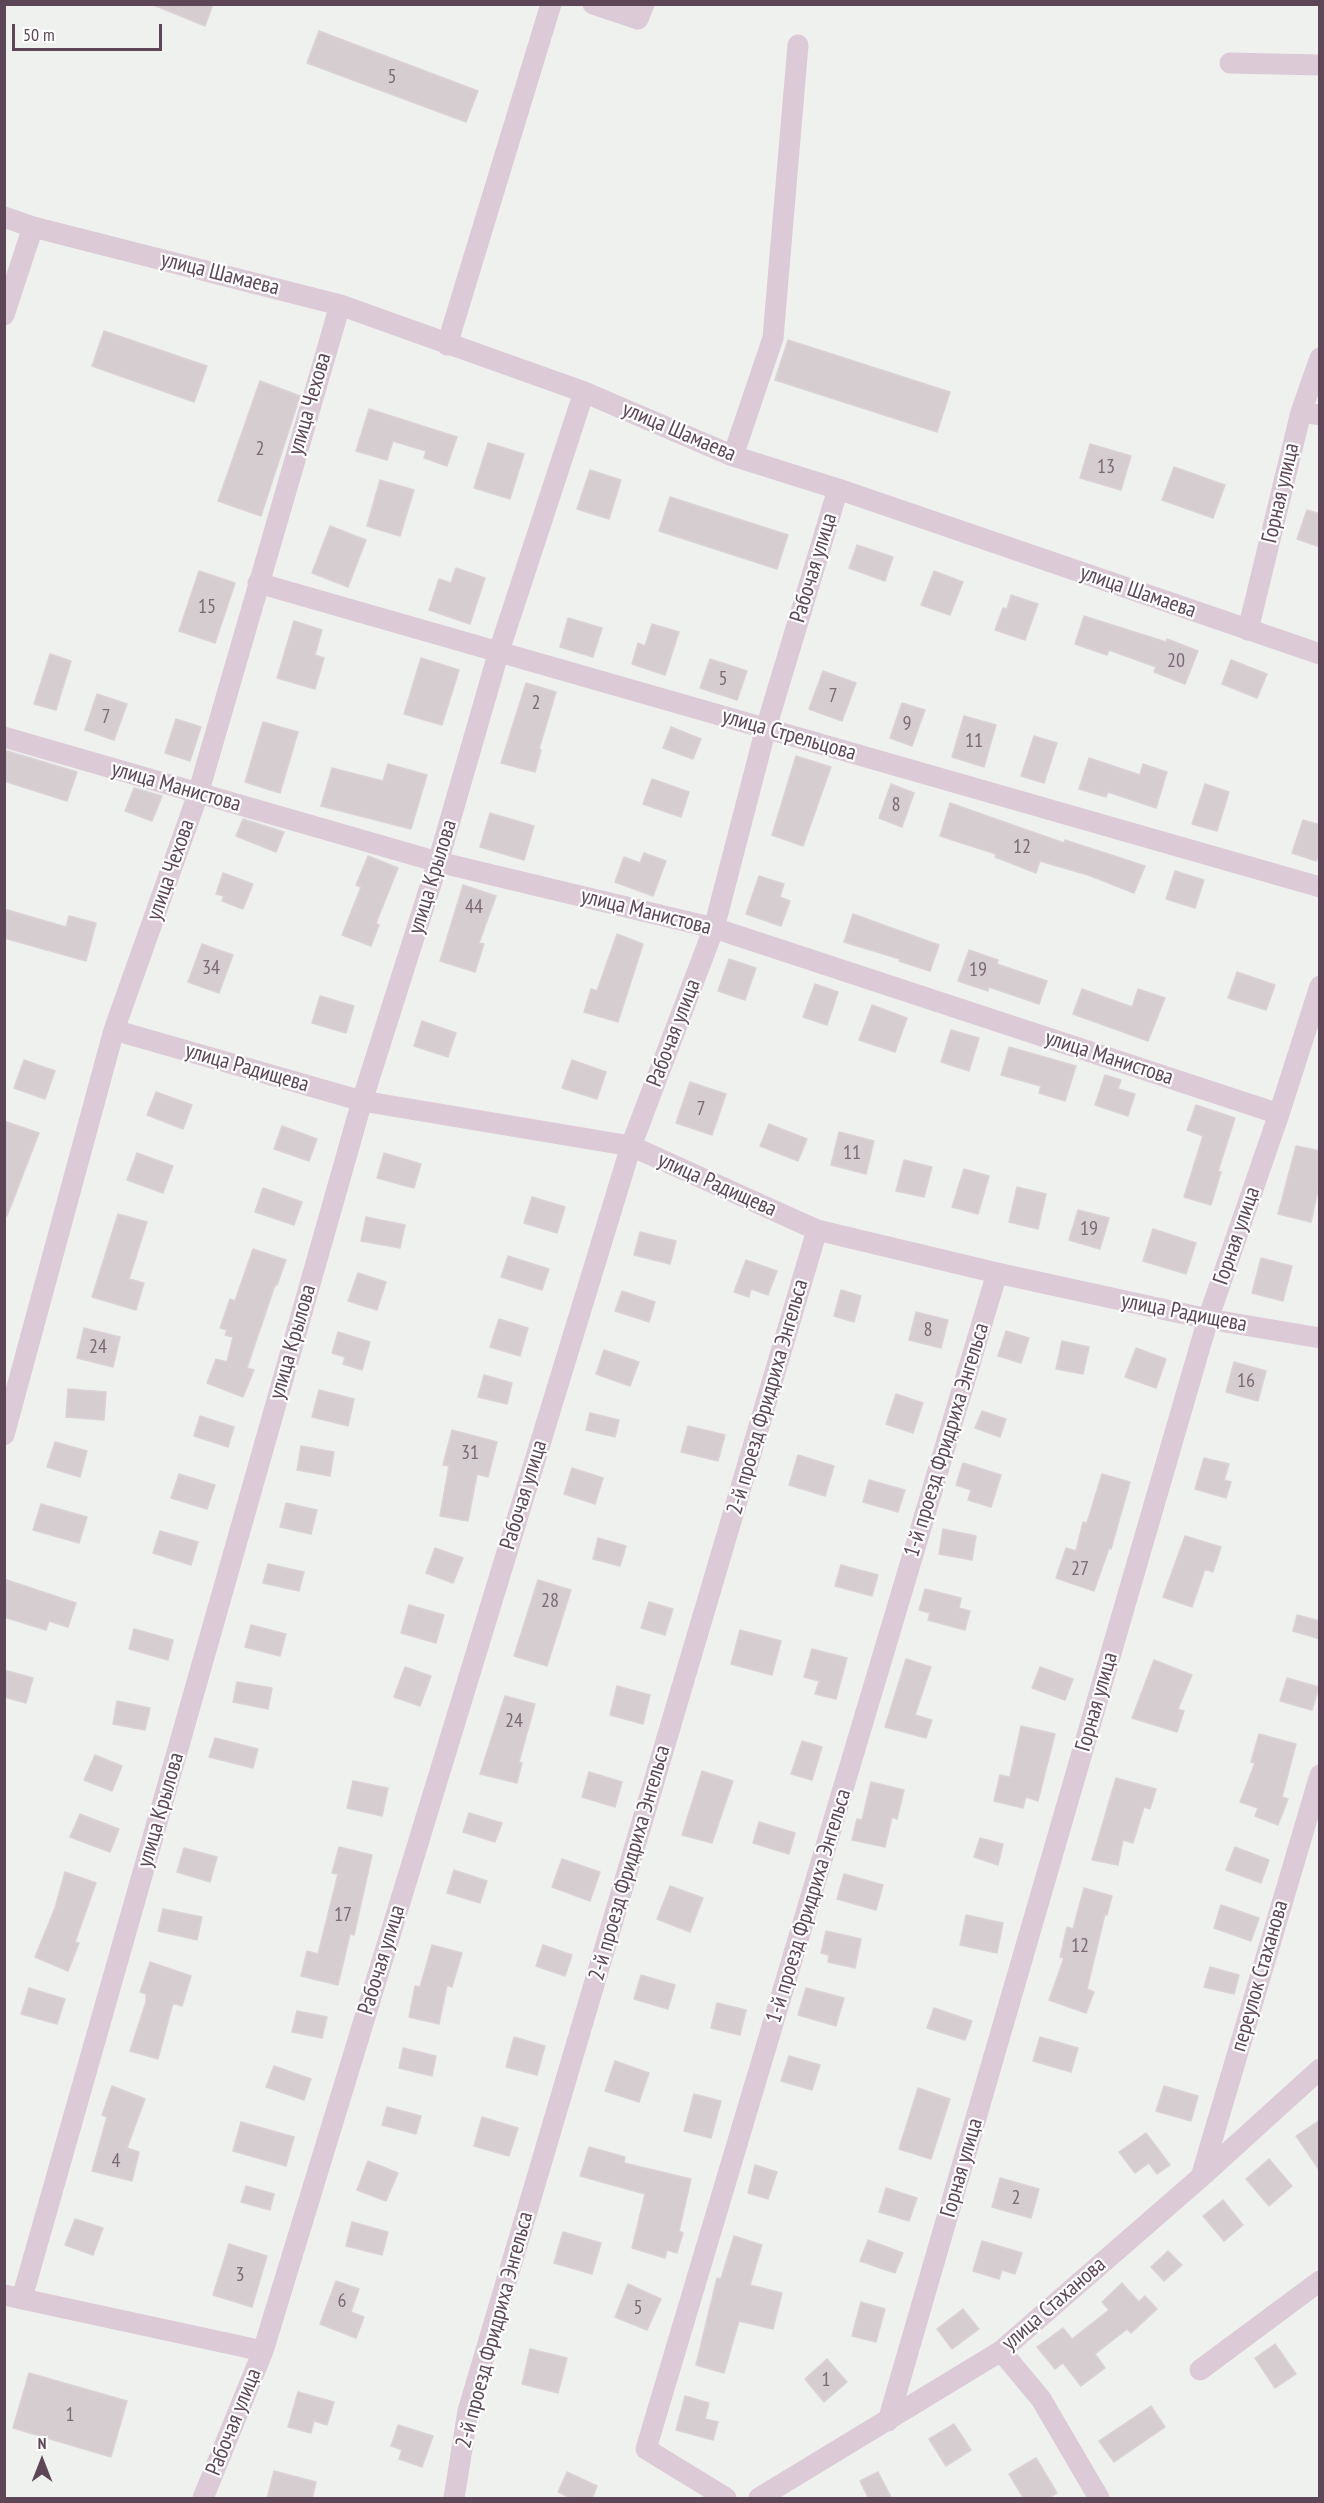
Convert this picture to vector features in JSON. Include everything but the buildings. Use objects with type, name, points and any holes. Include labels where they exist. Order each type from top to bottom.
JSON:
[{"type":"street","points":[[447,345],[551,4]]},
{"type":"street","points":[[593,4],[639,19],[644,4]]},
{"type":"street","points":[[733,456],[773,338],[798,45]]},
{"type":"street","points":[[1230,63],[1320,65]]},
{"type":"street","name":"улица Шамаева","points":[[4,217],[33,227],[340,305],[584,392],[733,456],[838,489],[1320,654]]},
{"type":"street","points":[[4,315],[33,227]]},
{"type":"street","name":"улица Чехова","points":[[4,1435],[114,1030],[198,794],[340,305]]},
{"type":"street","name":"Горная улица","points":[[1248,630],[1310,413],[1320,358]]},
{"type":"street","name":"улица Крылова","points":[[13,2296],[362,1101],[438,862],[499,651],[584,392]]},
{"type":"street","name":"Рабочая улица","points":[[203,2499],[263,2351],[631,1146],[714,928],[766,728],[838,489]]},
{"type":"street","name":"улица Стрельцова","points":[[258,583],[1320,887]]},
{"type":"street","name":"улица Манистова","points":[[4,737],[438,862],[714,928],[1279,1114]]},
{"type":"street","name":"Горная улица","points":[[888,2421],[1208,1319],[1279,1114],[1320,986]]},
{"type":"street","name":"улица Радищева","points":[[114,1030],[362,1101],[631,1146],[817,1230],[997,1273],[1208,1319],[1320,1338]]},
{"type":"street","name":"2-й проезд Фридриха Энгельса","points":[[454,2499],[468,2411],[817,1230]]},
{"type":"street","name":"1-й проезд Фридриха Энгельса","points":[[726,2499],[646,2450],[997,1273]]},
{"type":"street","name":"переулок Стаханова","points":[[1201,2177],[1320,1775]]},
{"type":"street","name":"улица Стаханова","points":[[759,2499],[1001,2351],[1201,2177],[1320,2069]]},
{"type":"street","points":[[1200,2370],[1320,2281]]},
{"type":"street","points":[[13,2296],[263,2351]]},
{"type":"street","points":[[1001,2351],[1041,2399],[1098,2499]]}]
